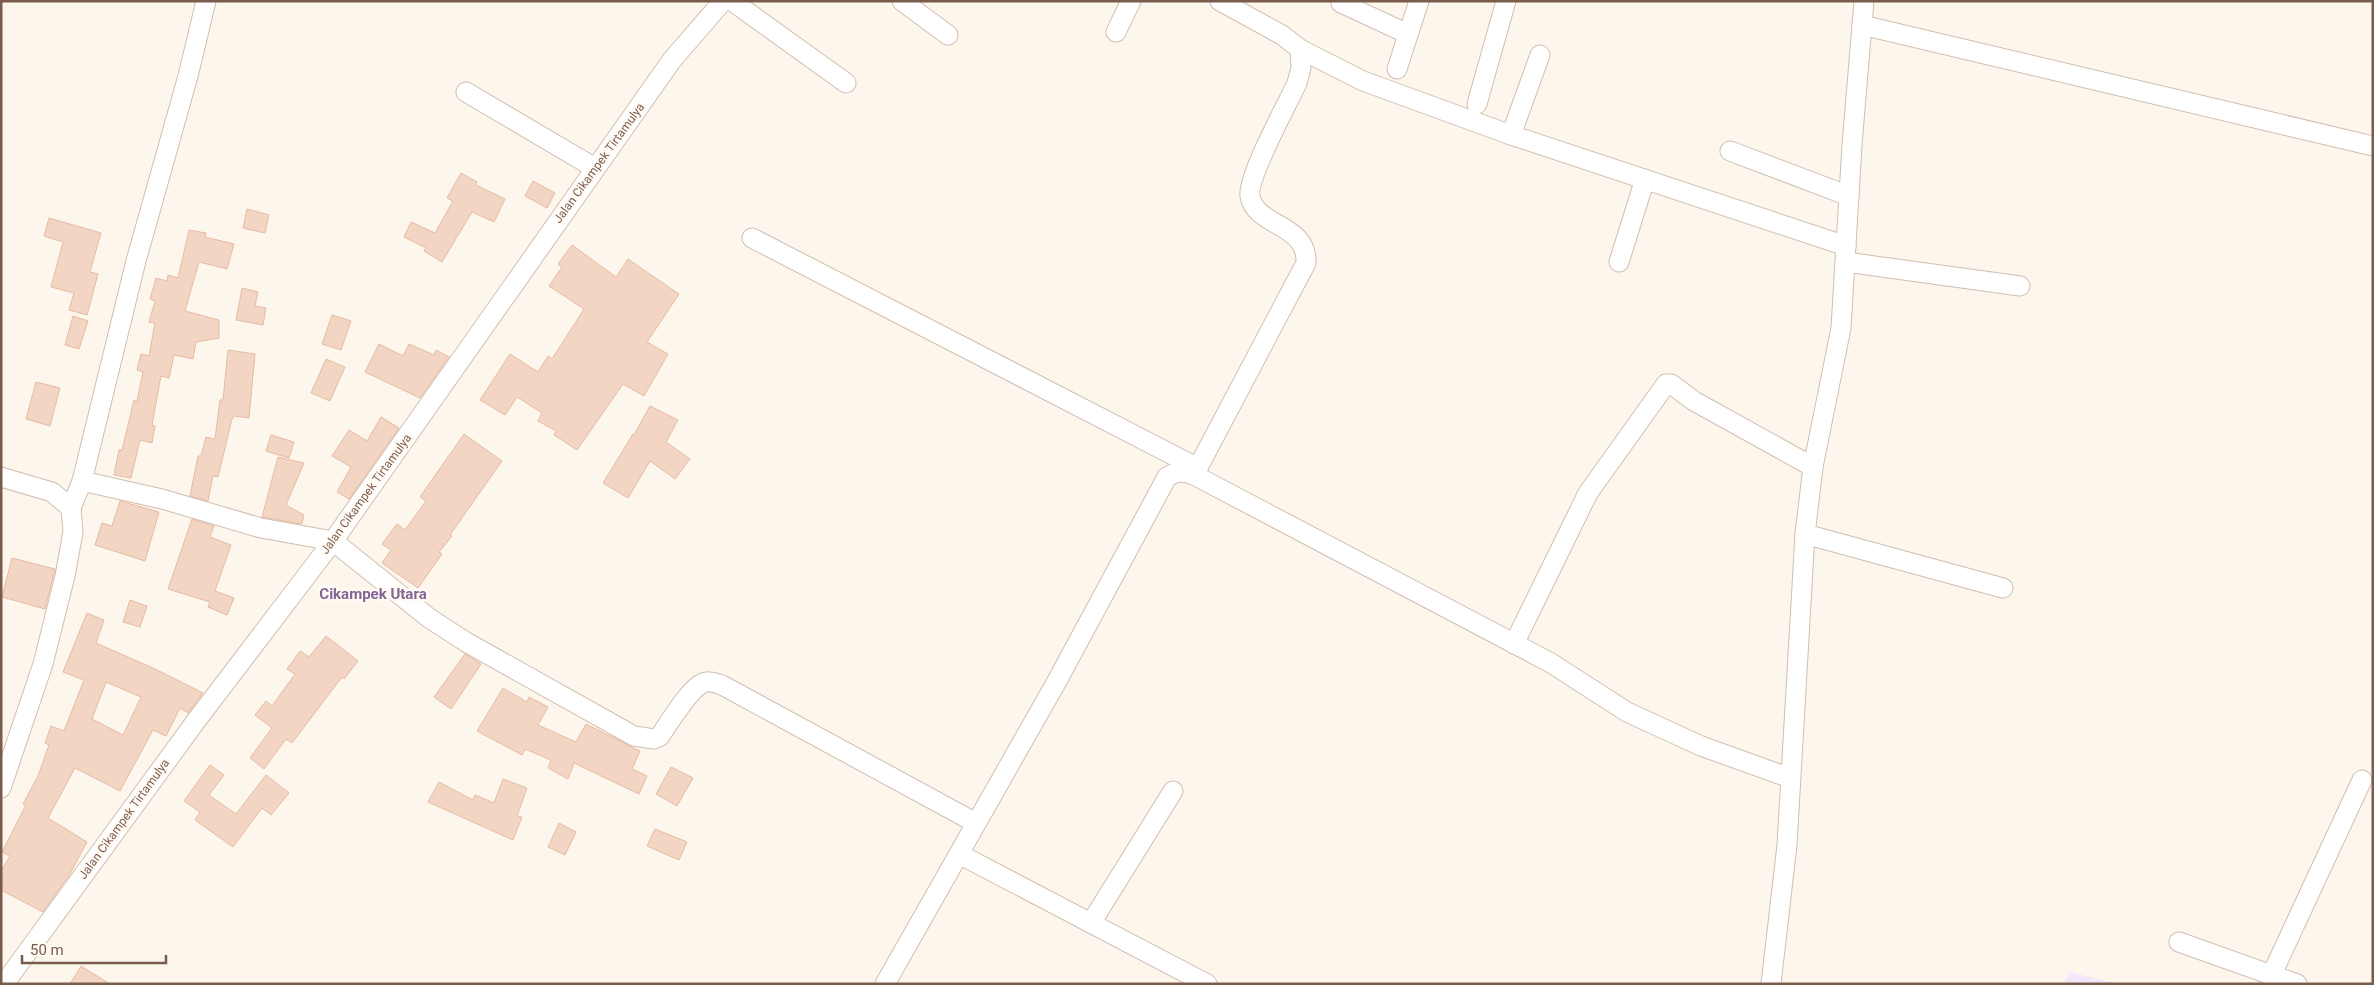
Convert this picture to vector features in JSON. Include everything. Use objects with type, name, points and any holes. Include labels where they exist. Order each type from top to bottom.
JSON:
[{"type":"street","points":[[1,788],[7,755],[43,664],[65,576],[73,532],[71,508],[82,481],[136,261],[188,76],[206,1]]},
{"type":"street","name":"Jalan Cikampek Tirtamulya","points":[[4,984],[196,721],[333,541],[672,60],[723,1]]},
{"type":"street","points":[[732,1],[846,83]]},
{"type":"street","points":[[902,1],[948,35]]},
{"type":"street","points":[[1116,32],[1131,1]]},
{"type":"street","points":[[1220,1],[1282,35],[1300,49],[1363,81],[1645,179],[1846,254],[2020,286]]},
{"type":"street","points":[[1397,69],[1419,1]]},
{"type":"street","points":[[1477,104],[1506,1]]},
{"type":"street","points":[[1772,984],[1787,846],[1805,534],[1812,467],[1841,328],[1864,1]]},
{"type":"street","points":[[1340,3],[1408,34]]},
{"type":"street","points":[[1862,25],[2373,146]]},
{"type":"street","points":[[1196,472],[1306,263],[1307,254],[1300,240],[1258,210],[1250,197],[1253,178],[1297,84],[1301,68],[1300,49]]},
{"type":"street","points":[[1511,134],[1540,55]]},
{"type":"street","points":[[466,92],[595,168]]},
{"type":"street","points":[[1730,152],[1849,196]]},
{"type":"street","points":[[1619,262],[1645,179]]},
{"type":"street","points":[[752,238],[1196,472],[1574,676],[1627,712],[1701,746],[1790,778]]},
{"type":"street","points":[[1514,644],[1588,493],[1666,384],[1671,384],[1694,401],[1812,467]]},
{"type":"street","points":[[886,984],[1057,681],[1167,477],[1176,472],[1196,472]]},
{"type":"street","points":[[1,477],[52,492],[71,508]]},
{"type":"street","points":[[82,481],[162,499],[261,528],[333,541],[436,623],[539,684],[634,736],[654,739],[660,736],[694,689],[703,682],[713,682],[722,685],[976,823]]},
{"type":"street","points":[[1805,534],[2003,588]]},
{"type":"street","points":[[2272,974],[2362,780]]},
{"type":"street","points":[[1091,923],[1174,791]]},
{"type":"street","points":[[959,854],[1207,984]]},
{"type":"street","points":[[2179,942],[2297,984]]},
{"type":"shaded area","points":[[2070,972],[2110,982],[2117,984],[2063,984]]},
{"type":"building","points":[[461,173],[477,182],[476,185],[505,199],[494,222],[472,212],[442,262],[424,251],[426,248],[404,237],[411,222],[435,233],[453,201],[447,198]]},
{"type":"building","points":[[533,181],[555,193],[547,208],[525,196]]},
{"type":"building","points":[[247,209],[269,215],[265,233],[243,228]]},
{"type":"building","points":[[49,218],[101,233],[90,272],[98,274],[87,315],[69,310],[74,293],[51,287],[63,242],[44,236]]},
{"type":"building","points":[[189,230],[206,233],[205,237],[234,244],[227,269],[199,262],[185,311],[219,320],[219,338],[196,342],[193,359],[174,355],[169,378],[161,376],[152,425],[155,426],[152,443],[140,440],[131,478],[114,475],[119,450],[122,450],[134,400],[137,401],[143,372],[137,370],[141,354],[149,356],[155,323],[149,322],[155,301],[150,299],[156,278],[167,281],[168,275],[178,278]]},
{"type":"building","points":[[572,245],[616,277],[628,259],[679,294],[647,342],[668,354],[644,396],[623,384],[577,450],[554,435],[556,431],[538,421],[542,413],[517,397],[505,415],[480,400],[510,354],[538,372],[548,356],[552,359],[584,309],[549,286],[562,267],[558,264]]},
{"type":"building","points":[[242,288],[258,292],[255,306],[266,308],[263,325],[236,320]]},
{"type":"building","points":[[332,315],[351,321],[341,350],[322,344]]},
{"type":"building","points":[[73,316],[88,321],[79,349],[65,345]]},
{"type":"building","points":[[379,344],[403,356],[409,344],[434,355],[436,350],[449,357],[420,398],[365,372]]},
{"type":"building","points":[[228,350],[255,354],[249,418],[234,416],[232,419],[218,477],[213,476],[208,501],[190,496],[198,456],[201,456],[206,437],[215,439],[220,400],[223,400]]},
{"type":"building","points":[[326,359],[345,367],[330,401],[311,393]]},
{"type":"building","points":[[36,382],[60,388],[50,426],[26,419]]},
{"type":"building","points":[[650,406],[678,420],[666,442],[690,459],[675,479],[650,461],[628,498],[603,483]]},
{"type":"building","points":[[381,417],[399,428],[349,499],[337,492],[351,467],[332,456],[349,430],[367,441]]},
{"type":"building","points":[[464,434],[502,461],[450,535],[452,536],[439,552],[442,554],[418,588],[382,563],[391,550],[382,544],[397,524],[405,530],[426,501],[420,497]]},
{"type":"building","points":[[271,435],[294,442],[289,458],[266,451]]},
{"type":"building","points":[[278,457],[304,463],[286,505],[304,515],[302,524],[262,517]]},
{"type":"building","points":[[120,501],[159,512],[145,561],[95,545],[102,523],[112,526]]},
{"type":"building","points":[[192,519],[214,526],[210,537],[231,545],[215,591],[234,598],[227,615],[208,607],[210,602],[168,589]]},
{"type":"building","points":[[12,558],[55,569],[45,609],[2,597]]},
{"type":"building","points":[[130,600],[147,606],[140,627],[123,622]]},
{"type":"building","points":[[87,613],[104,620],[96,643],[203,693],[188,713],[180,708],[166,736],[153,730],[120,791],[75,768],[48,818],[87,842],[70,874],[43,912],[1,890],[1,871],[10,856],[2,852],[26,805],[23,804],[38,776],[49,745],[45,743],[51,726],[64,731],[84,680],[63,672]],"holes":[[[106,682],[141,697],[123,735],[92,719]]]},
{"type":"building","points":[[326,636],[358,661],[344,679],[342,677],[292,743],[286,739],[264,769],[250,758],[272,728],[255,715],[266,701],[272,706],[295,674],[287,669],[300,651],[309,657]]},
{"type":"building","points":[[465,654],[481,664],[451,709],[434,697]]},
{"type":"building","points":[[503,688],[527,702],[529,697],[548,707],[538,725],[576,742],[586,724],[640,751],[632,769],[647,776],[639,794],[574,763],[568,779],[548,768],[551,760],[525,749],[522,755],[477,731]]},
{"type":"building","points":[[210,765],[224,775],[209,795],[236,814],[266,775],[289,793],[271,815],[262,808],[233,847],[195,820],[200,812],[184,801]]},
{"type":"building","points":[[671,767],[693,778],[677,806],[656,794]]},
{"type":"building","points":[[503,779],[527,788],[517,816],[522,817],[513,840],[428,802],[439,782],[473,800],[475,795],[494,803]]},
{"type":"building","points":[[559,823],[576,832],[565,855],[548,847]]},
{"type":"building","points":[[655,829],[687,842],[679,860],[647,846]]},
{"type":"building","points":[[81,966],[110,984],[70,984]]},
{"type":"district","name":"Cikampek Utara","points":[[373,594]]}]
